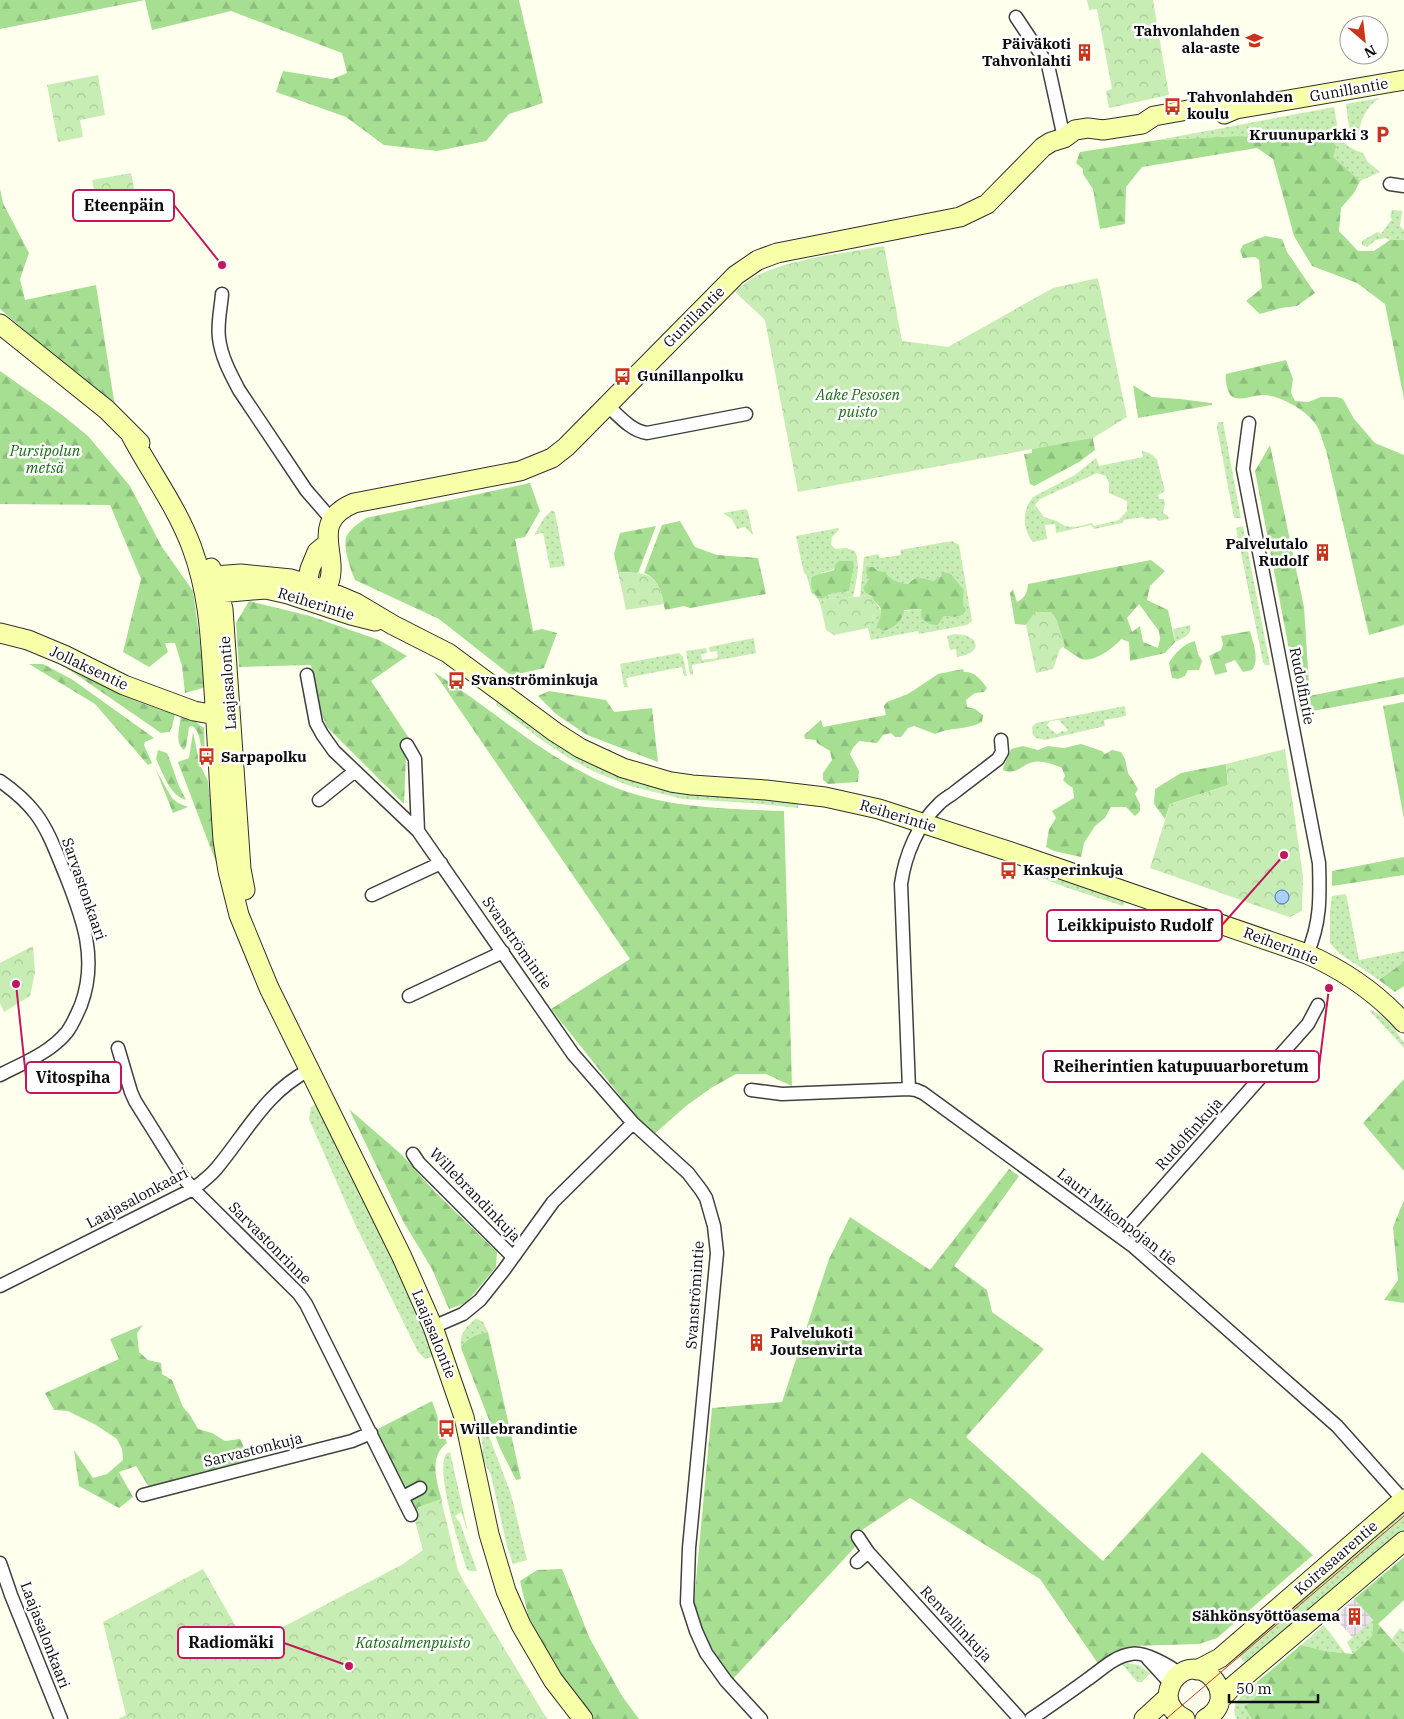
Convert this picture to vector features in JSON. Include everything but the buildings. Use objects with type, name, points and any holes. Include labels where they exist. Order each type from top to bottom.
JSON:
[{"type":"street","points":[[1016,17],[1048,66],[1064,138]]},
{"type":"street","name":"Gunillantie","points":[[332,520],[343,509],[354,503],[520,471],[552,458],[566,447],[736,275],[758,260],[777,253],[960,217],[987,204],[1043,147],[1064,138],[1078,141],[1089,140],[1103,130],[1142,124],[1154,116],[1216,105],[1236,109],[1404,80]]},
{"type":"street","points":[[1390,184],[1404,186]]},
{"type":"street","points":[[222,294],[219,336],[221,349],[230,373],[239,390],[306,490],[332,520],[327,544],[331,557],[326,590],[311,602],[307,583],[317,552],[327,544]]},
{"type":"street","name":"Laajasalontie","points":[[0,324],[107,410],[131,434],[142,456],[174,507],[192,548],[223,609],[212,708],[256,956],[269,988],[402,1258],[433,1327],[464,1417],[489,1534],[506,1591],[521,1625],[548,1673],[583,1719]]},
{"type":"street","name":"Laajasalontie","points":[[0,339],[24,356],[50,366]]},
{"type":"street","points":[[607,405],[634,428],[640,432],[647,433],[746,414]]},
{"type":"street","name":"Rudolfintie","points":[[1249,423],[1243,469],[1319,863],[1320,903],[1317,926],[1307,954]]},
{"type":"street","name":"Reiherintie","points":[[212,585],[237,574],[262,575],[307,583],[356,603],[393,625],[448,653],[555,732],[580,748],[623,768],[678,783],[826,797],[879,809],[1029,858],[1307,954],[1326,963],[1361,986],[1404,1023]]},
{"type":"street","name":"Reiherintie","points":[[212,585],[266,589],[288,594],[351,615],[393,625]]},
{"type":"street","name":"Jollaksentie","points":[[0,633],[28,640],[64,655],[124,685],[151,696],[177,704],[212,708]]},
{"type":"street","name":"Svanströmintie","points":[[307,675],[316,723],[334,751],[418,832],[573,1054],[633,1122],[697,1183],[706,1198],[714,1226],[718,1254],[689,1548],[687,1603],[696,1631],[706,1653],[726,1681],[762,1719]]},
{"type":"street","points":[[909,1089],[901,884],[906,861],[923,824],[940,803],[998,759],[1002,752],[1001,740]]},
{"type":"street","points":[[407,745],[415,759],[418,832]]},
{"type":"street","points":[[319,800],[355,771]]},
{"type":"street","name":"Sarvastonkaari","points":[[0,781],[30,806],[49,836],[84,929],[89,962],[84,996],[68,1031],[44,1052],[0,1075]]},
{"type":"street","points":[[372,895],[441,863]]},
{"type":"street","points":[[409,996],[503,952]]},
{"type":"street","name":"Rudolfinkuja","points":[[1120,1236],[1308,1024],[1318,1005]]},
{"type":"street","name":"Sarvastonrinne","points":[[118,1048],[126,1079],[135,1101],[178,1169],[193,1189],[299,1294],[306,1304],[411,1515]]},
{"type":"street","name":"Laajasalonkaari","points":[[0,1286],[193,1189],[215,1170],[272,1097],[295,1077],[309,1070]]},
{"type":"street","name":"Lauri Mikonpojan tie","points":[[751,1090],[782,1094],[909,1089],[923,1093],[1120,1236],[1337,1426],[1404,1499]]},
{"type":"street","points":[[433,1327],[474,1307],[558,1197],[633,1122]]},
{"type":"street","name":"Willebrandinkuja","points":[[413,1154],[419,1164],[513,1257]]},
{"type":"street","name":"Sarvastonkuja","points":[[143,1495],[352,1441],[371,1433]]},
{"type":"street","points":[[403,1497],[420,1488]]},
{"type":"street","name":"Koirasaarentie","points":[[1144,1719],[1179,1681],[1220,1658],[1404,1499]]},
{"type":"street","name":"Renvallinkuja","points":[[858,1537],[868,1552],[1023,1719]]},
{"type":"street","name":"Koirasaarentie","points":[[1217,1712],[1232,1687],[1404,1541]]},
{"type":"street","points":[[857,1562],[868,1552]]},
{"type":"street","name":"Laajasalonkaari","points":[[0,1563],[61,1719]]},
{"type":"street","points":[[1023,1719],[1110,1663],[1130,1654],[1139,1654],[1172,1667],[1179,1681],[1170,1704],[1174,1712],[1185,1719]]},
{"type":"street","points":[[1179,1681],[1206,1672],[1214,1678],[1220,1692],[1217,1712]]},
{"type":"shaded area","points":[[1354,1599],[1373,1620],[1353,1638],[1334,1617]]},
{"type":"green space","points":[[0,0],[145,0],[0,29]]},
{"type":"green space","points":[[145,0],[519,0],[543,103],[509,114],[486,141],[437,151],[384,145],[346,117],[276,92],[283,71],[332,79],[347,73],[342,53],[231,11],[152,30]]},
{"type":"green space","points":[[1087,0],[1153,0],[1169,95],[1109,108],[1106,91],[1112,89],[1097,9],[1089,10]]},
{"type":"green space","points":[[98,75],[105,115],[80,120],[83,137],[58,142],[47,85]]},
{"type":"green space","points":[[1380,98],[1364,115],[1358,138],[1354,136],[1350,129],[1346,104]]},
{"type":"green space","points":[[1334,107],[1338,130],[1343,141],[1348,146],[1363,153],[1368,162],[1380,172],[1360,181],[1332,157],[1323,130],[1295,138],[1237,136],[1158,140]]},
{"type":"green space","points":[[1323,130],[1331,135],[1336,147],[1333,157],[1360,181],[1354,193],[1341,208],[1339,231],[1358,251],[1374,251],[1390,240],[1404,240],[1404,399],[1385,304],[1357,283],[1312,266],[1294,236],[1273,159],[1257,148],[1142,167],[1126,187],[1125,224],[1100,229],[1093,189],[1083,174],[1083,169],[1076,163],[1080,152],[1158,140],[1237,136],[1295,138]]},
{"type":"green space","points":[[131,173],[135,194],[96,201],[92,180]]},
{"type":"green space","points":[[0,189],[3,203],[29,253],[20,279],[25,300],[96,285],[115,407],[31,342],[32,337],[0,309]]},
{"type":"green space","points":[[1392,210],[1402,211],[1400,226],[1404,230],[1404,240],[1390,240],[1386,238],[1376,240],[1367,247],[1362,245],[1362,241],[1377,232],[1381,234],[1392,219],[1390,217]]},
{"type":"green space","points":[[1265,236],[1282,239],[1287,252],[1315,293],[1297,306],[1260,314],[1246,301],[1262,288],[1259,260],[1255,257],[1243,258],[1240,251],[1243,245]]},
{"type":"green space","name":"Aake Pesosen puisto","points":[[884,246],[902,341],[948,347],[1053,288],[1098,278],[1127,417],[1093,438],[798,492],[765,320],[735,292],[756,276],[787,264]]},
{"type":"green space","points":[[1286,360],[1293,379],[1291,393],[1295,401],[1308,402],[1321,397],[1343,399],[1354,419],[1375,443],[1404,455],[1404,625],[1369,635],[1326,450],[1314,422],[1303,411],[1273,396],[1262,395],[1235,398],[1228,391],[1226,374]]},
{"type":"green space","name":"Pursipolun metsä","points":[[0,371],[61,414],[88,436],[130,486],[162,547],[193,591],[206,687],[185,693],[182,666],[175,643],[165,643],[168,652],[149,667],[123,652],[141,579],[110,505],[0,504]]},
{"type":"green space","points":[[1133,385],[1152,397],[1212,403],[1212,405],[1138,418]]},
{"type":"green space","points":[[1218,422],[1223,422],[1241,518],[1234,518],[1217,428]]},
{"type":"green space","points":[[1092,434],[1095,450],[1079,462],[1034,486],[1030,484],[1024,454],[1032,453],[1032,449]]},
{"type":"green space","points":[[1270,445],[1304,607],[1309,684],[1296,686],[1255,471]]},
{"type":"green space","points":[[1142,451],[1151,454],[1157,460],[1165,491],[1158,495],[1159,499],[1164,499],[1163,513],[1169,519],[1158,521],[1156,518],[1146,519],[1143,517],[1124,520],[1122,523],[1094,529],[1091,525],[1056,533],[1055,524],[1045,525],[1047,539],[1033,542],[1029,537],[1025,525],[1025,514],[1033,497],[1075,475],[1096,458],[1099,466],[1143,457]],"holes":[[[1097,473],[1106,476],[1109,483],[1109,493],[1127,501],[1127,511],[1119,520],[1094,526],[1092,523],[1076,527],[1065,526],[1044,517],[1035,505],[1040,499]]]},
{"type":"green space","points":[[530,483],[540,511],[525,537],[515,539],[533,631],[542,629],[557,633],[544,668],[514,675],[509,674],[439,619],[355,580],[346,553],[345,543],[347,535],[352,529],[366,518]]},
{"type":"green space","points":[[746,509],[753,535],[745,527],[737,529],[732,519],[723,513]]},
{"type":"green space","points":[[552,510],[555,512],[565,566],[550,568],[543,533],[534,535],[544,518]]},
{"type":"green space","points":[[680,521],[695,547],[717,555],[758,558],[766,594],[690,608],[684,606],[665,610],[657,584],[654,579],[644,573],[662,525]]},
{"type":"green space","points":[[656,526],[638,573],[618,572],[614,554],[620,533]]},
{"type":"green space","points":[[1243,526],[1270,665],[1265,665],[1263,662],[1236,528]]},
{"type":"green space","points":[[838,528],[839,530],[832,537],[831,545],[836,549],[846,548],[855,551],[857,557],[857,574],[853,597],[827,599],[821,607],[818,599],[811,592],[807,576],[804,573],[796,536]],"holes":[[[839,561],[854,567],[849,591],[830,594],[822,599],[821,572],[832,570]]]},
{"type":"green space","points":[[952,541],[959,545],[972,621],[967,625],[919,634],[918,631],[871,640],[868,628],[874,614],[860,596],[864,557],[878,554],[880,558],[901,555],[900,550]],"holes":[[[878,571],[886,572],[895,581],[908,584],[913,579],[933,581],[941,576],[951,574],[964,590],[963,605],[958,617],[944,616],[938,625],[923,609],[882,613],[872,596],[865,593],[863,588]]]},
{"type":"green space","points":[[1151,560],[1165,571],[1150,586],[1147,600],[1168,610],[1175,642],[1165,653],[1130,661],[1129,642],[1121,639],[1097,657],[1087,660],[1082,659],[1064,648],[1057,621],[1051,612],[1035,613],[1026,625],[1015,624],[1010,593],[1013,589],[1017,602],[1025,595],[1028,584]],"holes":[[[1139,604],[1159,631],[1158,648],[1143,642],[1140,626],[1132,632],[1127,618]]]},
{"type":"green space","points":[[839,561],[853,561],[854,567],[849,591],[830,594],[822,599],[812,590],[812,577],[834,570],[835,565]]},
{"type":"green space","points":[[867,567],[873,567],[878,571],[886,572],[895,581],[908,584],[917,578],[933,581],[941,576],[943,572],[951,574],[964,590],[963,605],[966,610],[959,616],[944,616],[938,625],[933,625],[921,617],[922,609],[904,610],[897,624],[883,631],[877,626],[881,616],[880,608],[872,596],[865,593],[863,588],[869,579],[866,572]]},
{"type":"green space","points":[[618,572],[650,576],[658,586],[664,604],[626,610]]},
{"type":"green space","points":[[868,596],[873,599],[874,614],[868,628],[834,635],[826,630],[821,607],[827,599]]},
{"type":"green space","points":[[249,601],[310,616],[379,640],[407,656],[371,681],[413,744],[406,755],[404,804],[327,727],[318,704],[311,665],[239,667],[236,623]]},
{"type":"green space","points":[[1035,612],[1051,612],[1057,621],[1065,646],[1060,649],[1053,669],[1036,673],[1026,625]]},
{"type":"green space","points":[[1190,625],[1189,634],[1175,642],[1173,629]]},
{"type":"green space","points":[[1250,631],[1256,656],[1252,670],[1243,672],[1235,660],[1225,664],[1227,672],[1215,675],[1209,656],[1221,650],[1223,644],[1221,636]]},
{"type":"green space","points":[[954,634],[965,635],[974,640],[976,646],[973,651],[957,657],[956,649],[950,650],[947,636]]},
{"type":"green space","points":[[754,638],[756,653],[692,665],[693,674],[690,675],[686,651],[706,648],[707,653],[701,654],[702,660],[718,658],[717,651],[710,652],[709,647]]},
{"type":"green space","points":[[1195,641],[1202,661],[1199,670],[1188,670],[1185,676],[1178,679],[1172,678],[1169,663],[1180,649]]},
{"type":"green space","points":[[679,653],[683,657],[687,676],[684,676],[682,667],[626,678],[628,687],[624,687],[620,664]]},
{"type":"green space","points":[[29,664],[43,664],[73,680],[154,738],[145,742],[144,745],[152,763],[148,765],[95,704]]},
{"type":"green space","points":[[61,664],[131,698],[175,714],[172,727],[169,732],[161,733]]},
{"type":"green space","points":[[963,669],[964,672],[972,673],[987,688],[984,692],[975,693],[966,700],[967,707],[975,709],[983,715],[982,722],[935,734],[914,726],[908,728],[901,737],[895,737],[891,733],[883,735],[877,743],[859,741],[850,754],[859,771],[858,782],[828,784],[823,780],[823,773],[832,760],[830,751],[817,743],[816,740],[805,739],[804,735],[821,720],[823,727],[886,715],[884,706],[887,702],[908,694],[938,674]]},
{"type":"green space","points":[[434,672],[563,761],[619,789],[666,802],[716,808],[784,811],[792,1086],[766,1074],[736,1074],[711,1088],[686,1106],[652,1136],[551,1009],[630,959]]},
{"type":"green space","points":[[1404,677],[1404,694],[1302,713],[1299,698]]},
{"type":"green space","points":[[549,691],[606,700],[614,712],[652,708],[658,762],[587,735],[556,714],[538,696]]},
{"type":"green space","points":[[497,700],[572,755],[634,782],[684,794],[754,797],[799,803],[798,808],[683,799],[630,786],[595,772],[569,758],[543,741],[496,705]]},
{"type":"green space","points":[[1404,702],[1404,819],[1383,706]]},
{"type":"green space","points":[[1125,706],[1126,716],[1104,720],[1105,726],[1045,740],[1036,738],[1033,735],[1032,727],[1036,723]],"holes":[[[1059,720],[1068,730],[1057,734],[1047,725],[1050,721]]]},
{"type":"green space","points":[[181,716],[193,719],[204,727],[205,758],[202,758],[199,736],[192,726],[189,727],[186,747],[184,750],[181,747],[178,734]]},
{"type":"green space","points":[[193,732],[200,765],[208,781],[217,865],[178,762],[189,758]]},
{"type":"green space","points":[[1081,744],[1102,751],[1105,754],[1112,750],[1121,752],[1125,759],[1128,773],[1138,789],[1135,794],[1140,804],[1140,811],[1135,816],[1126,807],[1111,807],[1105,818],[1095,826],[1084,843],[1081,857],[1054,851],[1046,847],[1049,829],[1056,818],[1052,811],[1074,798],[1073,788],[1063,780],[1065,776],[1062,768],[1048,763],[1037,762],[1030,763],[1012,772],[1003,770],[1011,749],[1023,746],[1038,750],[1048,746],[1064,748]]},
{"type":"green space","points":[[1285,749],[1303,876],[1302,911],[1290,917],[1286,916],[1150,868],[1170,804],[1228,785],[1226,764]]},
{"type":"green space","points":[[158,750],[167,753],[186,800],[180,798],[171,789],[156,759]]},
{"type":"green space","points":[[1226,764],[1228,785],[1170,804],[1165,819],[1154,804],[1155,789],[1181,773]]},
{"type":"green space","points":[[156,770],[172,798],[188,807],[173,813]]},
{"type":"green space","points":[[1404,857],[1404,875],[1332,886],[1332,871]]},
{"type":"green space","points":[[1022,870],[1033,871],[1123,900],[1124,905],[1065,887]]},
{"type":"green space","points":[[1346,894],[1359,960],[1404,951],[1404,962],[1379,980],[1339,953],[1330,943],[1332,896]]},
{"type":"green space","points":[[1146,908],[1210,932],[1205,934],[1144,913]]},
{"type":"green space","points":[[33,946],[35,972],[30,996],[4,1012],[0,1003],[0,963]]},
{"type":"green space","points":[[1404,962],[1404,986],[1395,992],[1379,980]]},
{"type":"green space","points":[[1370,1011],[1385,1018],[1396,1029],[1404,1043],[1404,1048]]},
{"type":"green space","points":[[1404,1079],[1404,1171],[1363,1123]]},
{"type":"green space","points":[[318,1103],[405,1282],[434,1356],[425,1359],[418,1352],[355,1224],[309,1119],[311,1107]]},
{"type":"green space","points":[[349,1109],[402,1155],[435,1192],[497,1252],[496,1267],[466,1303],[449,1309],[432,1269],[403,1221]]},
{"type":"green space","points":[[1009,1169],[1019,1176],[954,1266],[987,1290],[992,1312],[1044,1349],[966,1437],[1103,1561],[1202,1452],[1313,1555],[1217,1638],[1199,1644],[1131,1646],[1123,1649],[1099,1665],[1040,1579],[910,1498],[862,1530],[856,1546],[732,1680],[712,1650],[701,1629],[694,1602],[712,1408],[782,1402],[829,1259],[850,1217],[930,1270]]},
{"type":"green space","points":[[1404,1200],[1404,1303],[1384,1300],[1398,1280],[1393,1227]]},
{"type":"green space","points":[[476,1318],[483,1322],[488,1332],[472,1337],[461,1348],[462,1334]]},
{"type":"green space","points":[[143,1325],[137,1333],[139,1352],[148,1360],[161,1363],[162,1374],[172,1380],[183,1407],[198,1429],[212,1433],[225,1441],[240,1439],[250,1460],[149,1487],[136,1466],[119,1472],[133,1497],[119,1508],[79,1486],[74,1450],[93,1478],[107,1474],[123,1460],[122,1449],[117,1439],[96,1425],[68,1411],[54,1410],[45,1393],[119,1359],[110,1339]]},
{"type":"green space","points":[[488,1332],[521,1479],[516,1480],[500,1448],[461,1348],[472,1337]]},
{"type":"green space","points":[[432,1401],[447,1443],[441,1449],[436,1462],[436,1478],[442,1501],[419,1512],[411,1501],[410,1488],[405,1488],[401,1484],[377,1437],[376,1430]]},
{"type":"green space","points":[[481,1415],[511,1494],[527,1560],[513,1564],[507,1546],[491,1475],[483,1460]]},
{"type":"green space","points":[[450,1452],[468,1532],[461,1512],[455,1516],[460,1523],[477,1571],[467,1570],[446,1493],[443,1463],[446,1454]]},
{"type":"green space","name":"Katosalmenpuisto","points":[[441,1499],[458,1570],[548,1719],[118,1719],[126,1715],[103,1622],[203,1569],[247,1646],[403,1564],[423,1550],[415,1521],[418,1507]]},
{"type":"green space","points":[[1404,1504],[1404,1536],[1249,1668],[1233,1649]]},
{"type":"green space","points":[[1404,1557],[1404,1600],[1378,1624],[1404,1653],[1404,1719],[1252,1719],[1244,1707],[1259,1694],[1257,1682],[1301,1645],[1325,1651],[1353,1654],[1372,1636],[1373,1620],[1354,1599]]},
{"type":"green space","points":[[562,1569],[590,1639],[622,1696],[639,1719],[592,1719],[555,1670],[528,1615],[520,1581],[537,1570]]},
{"type":"green space","points":[[1373,1620],[1372,1636],[1353,1654],[1347,1642]]},
{"type":"green space","points":[[1324,1625],[1345,1653],[1325,1651],[1301,1645]]},
{"type":"green space","points":[[1400,1628],[1404,1632],[1404,1653],[1392,1639]]},
{"type":"green space","points":[[1122,1664],[1139,1665],[1150,1673],[1142,1682],[1137,1682]]},
{"type":"green space","points":[[1257,1682],[1259,1694],[1244,1707],[1252,1719],[1237,1719],[1234,1708],[1236,1703]]},
{"type":"water","points":[[1279,890],[1285,890],[1289,897],[1285,904],[1279,904],[1275,900],[1275,894]]},
{"type":"tram line","points":[[1166,1719],[1404,1516]]},
{"type":"place","name":"Tahvonlahden ala-aste","points":[[1254,40]]},
{"type":"place","name":"Päiväkoti Tahvonlahti","points":[[1085,53]]},
{"type":"place","name":"Tahvonlahden koulu","points":[[1173,106]]},
{"type":"place","name":"Kruunuparkki 3","points":[[1383,135]]},
{"type":"place","name":"Eteenpäin","points":[[222,265]]},
{"type":"place","name":"Gunillanpolku","points":[[623,376]]},
{"type":"place","name":"Palvelutalo Rudolf","points":[[1322,553]]},
{"type":"place","name":"Svanströminkuja","points":[[457,680]]},
{"type":"place","name":"Sarpapolku","points":[[207,757]]},
{"type":"place","name":"Leikkipuisto Rudolf","points":[[1284,855]]},
{"type":"place","name":"Kasperinkuja","points":[[1009,870]]},
{"type":"place","name":"Vitospiha","points":[[16,984]]},
{"type":"place","name":"Reiherintien katupuuarboretum","points":[[1329,988]]},
{"type":"place","name":"Palvelukoti Joutsenvirta","points":[[756,1342]]},
{"type":"place","name":"Willebrandintie","points":[[446,1429]]},
{"type":"place","name":"Sähkönsyöttöasema","points":[[1354,1616]]},
{"type":"place","name":"Radiomäki","points":[[349,1666]]}]
